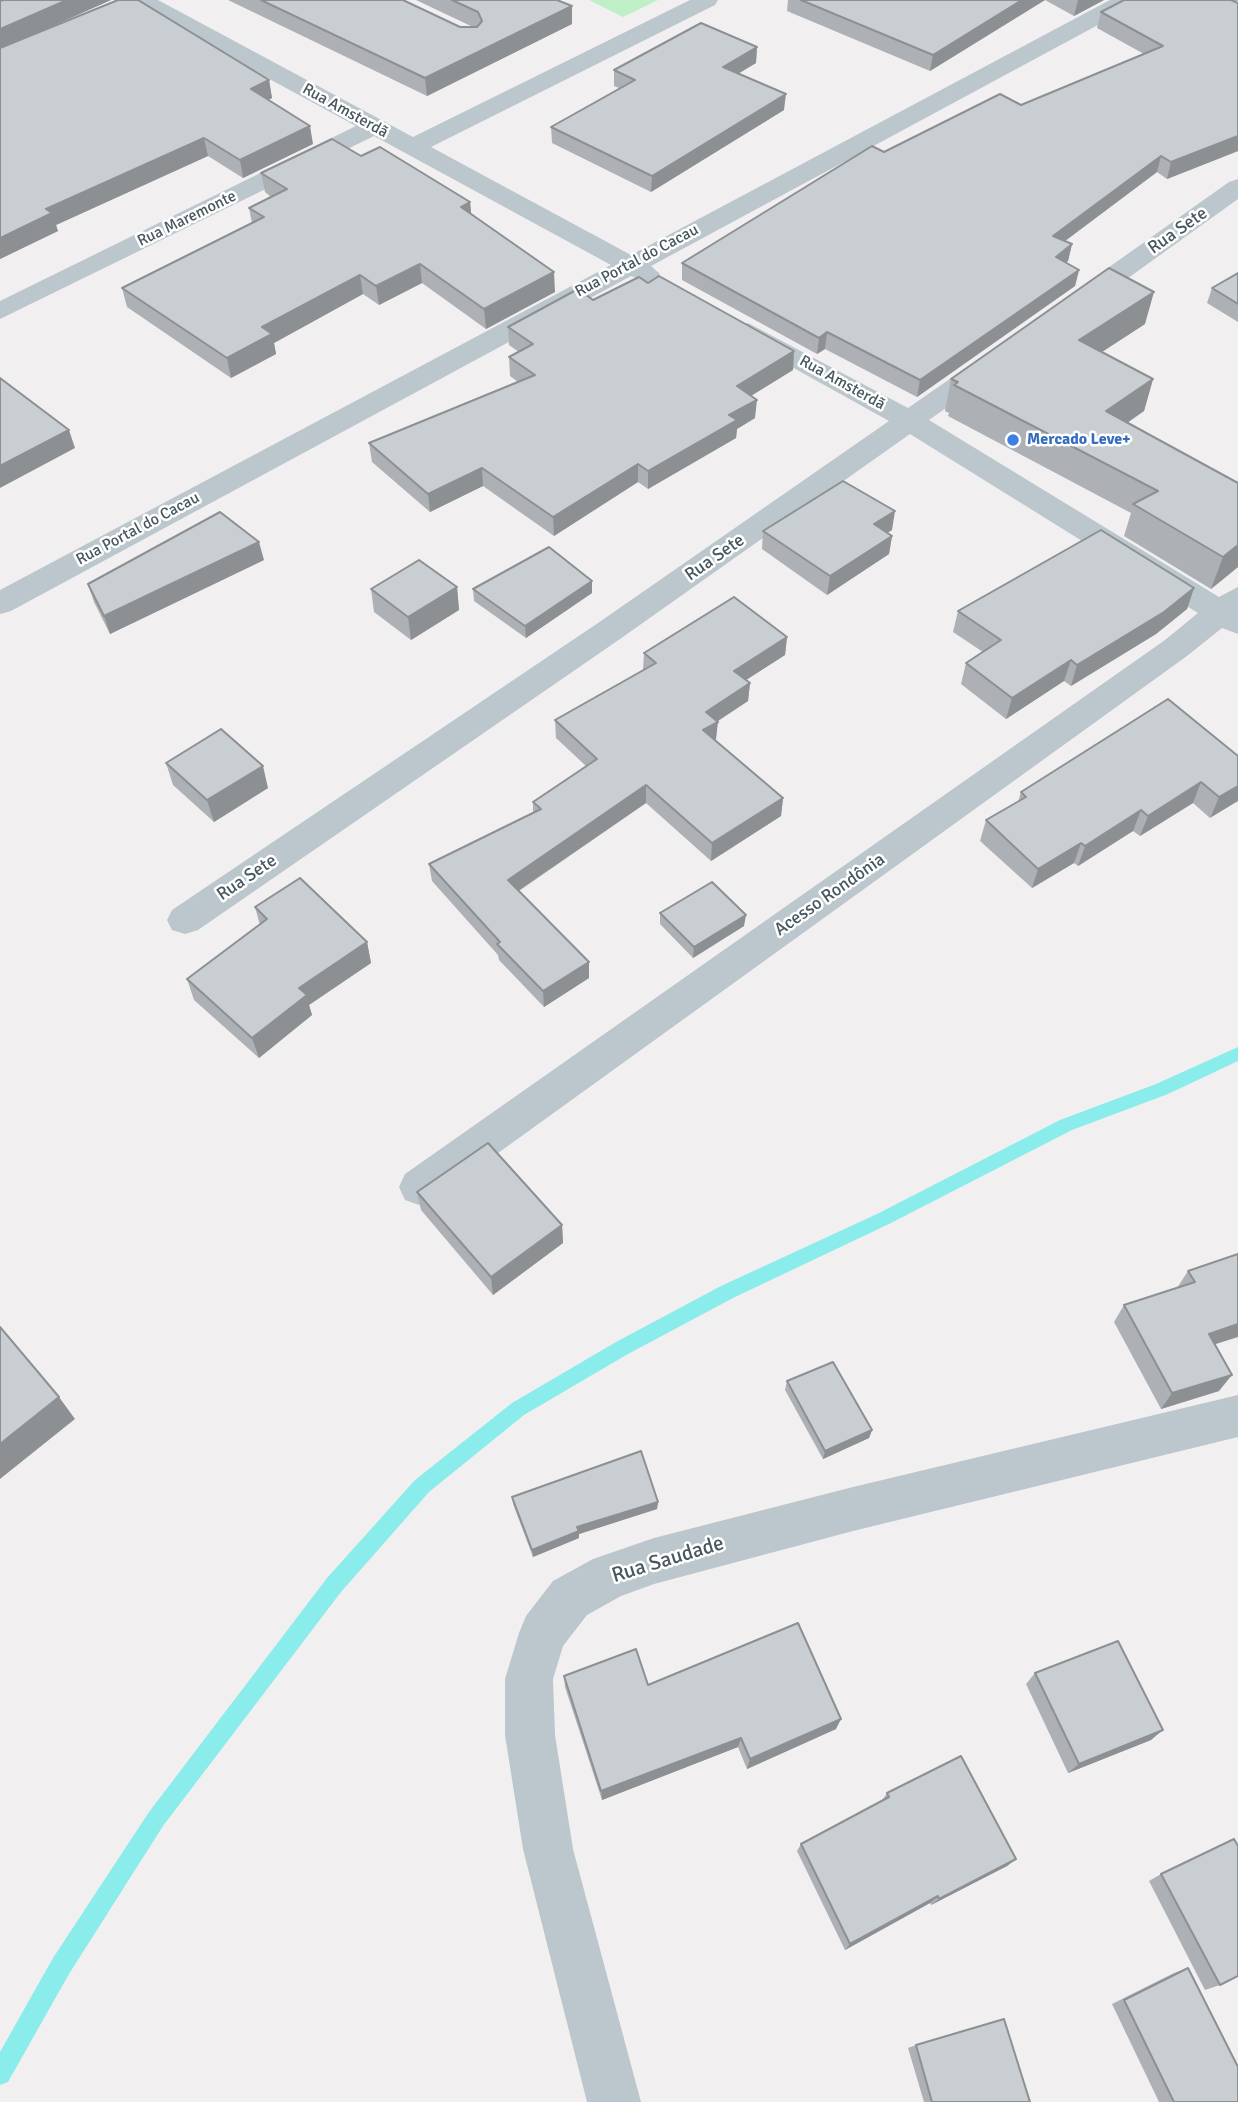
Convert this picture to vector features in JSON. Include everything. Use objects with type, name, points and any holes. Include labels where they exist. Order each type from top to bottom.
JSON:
[{"type":"street","points":[[411,148],[706,0]]},
{"type":"street","name":"Rua Portal do Cacau","points":[[0,604],[1127,0]]},
{"type":"street","name":"Rua Amsterdã","points":[[134,2],[374,127],[667,285]]},
{"type":"street","name":"Rua Maremonte","points":[[0,311],[374,127]]},
{"type":"street","name":"Rua Sete","points":[[1057,316],[1238,187]]},
{"type":"street","name":"Rua Amsterdã","points":[[727,319],[910,421],[1233,611]]},
{"type":"street","name":"Rua Sete","points":[[186,920],[598,639],[1012,349]]},
{"type":"street","name":"Acesso Rondônia","points":[[419,1187],[1233,611]]},
{"type":"street","name":"Rua Saudade","points":[[614,2102],[548,1849],[530,1735],[529,1679],[543,1633],[570,1598],[610,1576],[654,1562],[853,1509],[1238,1416]]},
{"type":"green space","points":[[589,0],[658,0],[623,17]]},
{"type":"building","points":[[67,0],[0,29],[0,1]]},
{"type":"building","points":[[118,0],[138,0],[269,80],[251,89],[310,126],[240,160],[204,138],[46,209],[52,213],[0,238],[0,48]]},
{"type":"building","points":[[261,0],[403,0],[460,27],[477,27],[482,21],[478,12],[452,0],[557,0],[572,6],[425,78]]},
{"type":"building","points":[[801,0],[1022,0],[933,55]]},
{"type":"building","points":[[1124,0],[1231,0],[1238,3],[1238,136],[1171,162],[1161,156],[1053,236],[1072,244],[1056,257],[1079,270],[920,380],[827,332],[819,338],[682,263],[872,146],[884,152],[1000,94],[1021,105],[1163,46],[1101,12]]},
{"type":"building","points":[[701,23],[757,47],[723,67],[786,94],[652,176],[551,127],[635,80],[614,70]]},
{"type":"building","points":[[332,139],[361,156],[380,147],[470,202],[461,207],[554,272],[484,309],[420,264],[376,286],[360,275],[262,327],[272,334],[227,358],[122,288],[264,217],[249,208],[287,189],[261,173]]},
{"type":"building","points":[[1109,268],[1154,292],[1079,340],[1153,379],[1106,411],[1238,483],[1238,545],[1223,557],[1133,504],[1158,491],[954,385],[958,382],[951,379]]},
{"type":"building","points":[[1238,273],[1238,304],[1212,288]]},
{"type":"building","points":[[659,276],[794,351],[737,386],[757,400],[729,415],[737,420],[648,471],[638,464],[553,517],[482,468],[428,494],[369,443],[535,375],[509,357],[533,344],[508,327],[578,289],[593,300],[639,277],[648,283]]},
{"type":"building","points":[[0,378],[69,430],[0,466]]},
{"type":"building","points":[[843,481],[895,511],[874,524],[892,536],[830,576],[763,531]]},
{"type":"building","points":[[220,512],[259,542],[104,616],[88,584]]},
{"type":"building","points":[[1101,530],[1194,588],[1164,612],[1077,665],[1071,660],[1012,698],[966,663],[1001,640],[958,611]]},
{"type":"building","points":[[549,547],[592,581],[525,626],[473,589]]},
{"type":"building","points":[[419,560],[457,587],[408,617],[371,589]]},
{"type":"building","points":[[734,597],[787,637],[734,671],[750,683],[706,712],[718,722],[703,730],[783,798],[712,843],[646,785],[508,880],[589,962],[543,991],[497,944],[500,942],[429,864],[541,809],[533,802],[597,759],[555,720],[656,663],[644,653]]},
{"type":"building","points":[[1168,699],[1238,756],[1238,786],[1219,797],[1201,782],[1148,816],[1141,810],[1085,846],[1081,843],[1038,869],[986,820],[1026,797],[1021,792]]},
{"type":"building","points":[[221,729],[263,766],[207,800],[166,763]]},
{"type":"building","points":[[300,878],[367,942],[299,988],[307,995],[252,1038],[187,979],[267,919],[255,907]]},
{"type":"building","points":[[712,882],[746,915],[694,947],[660,913]]},
{"type":"building","points":[[488,1143],[562,1225],[491,1277],[417,1192]]},
{"type":"building","points":[[1238,1254],[1238,1324],[1209,1334],[1232,1375],[1172,1393],[1124,1305],[1195,1282],[1188,1271]]},
{"type":"building","points":[[0,1327],[59,1397],[0,1444]]},
{"type":"building","points":[[833,1362],[872,1430],[825,1451],[787,1381]]},
{"type":"building","points":[[641,1451],[658,1502],[577,1527],[579,1531],[532,1550],[512,1497]]},
{"type":"building","points":[[798,1623],[841,1719],[750,1759],[741,1738],[601,1791],[564,1676],[636,1649],[648,1685]]},
{"type":"building","points":[[1118,1641],[1163,1730],[1079,1764],[1035,1673]]},
{"type":"building","points":[[961,1756],[1016,1859],[939,1899],[938,1896],[850,1944],[801,1844],[889,1797],[887,1793]]},
{"type":"building","points":[[1234,1839],[1238,1846],[1238,1976],[1220,1985],[1161,1874]]},
{"type":"building","points":[[1188,1968],[1238,2067],[1238,2102],[1174,2102],[1124,2000]]},
{"type":"building","points":[[1004,2019],[1030,2102],[932,2102],[916,2045]]},
{"type":"waterway","points":[[0,2074],[61,1966],[156,1819],[334,1585],[422,1486],[518,1409],[622,1348],[727,1292],[883,1219],[1066,1125],[1162,1089],[1238,1054]]},
{"type":"place","name":"Mercado Leve+","points":[[1013,440]]}]
